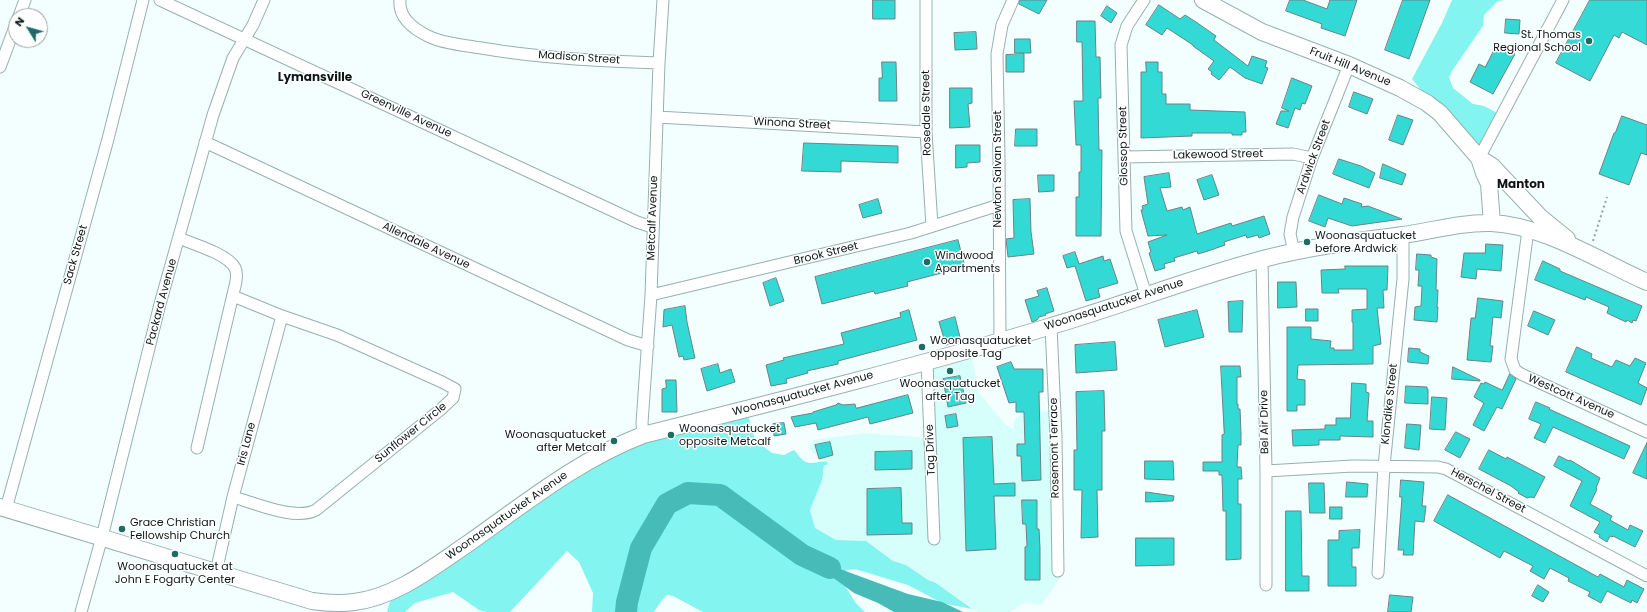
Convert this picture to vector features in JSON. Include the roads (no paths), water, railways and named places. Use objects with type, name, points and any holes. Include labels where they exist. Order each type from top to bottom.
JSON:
[{"type":"street","name":"Sack Street","points":[[3,508],[108,139],[143,0]]},
{"type":"street","name":"Greenville Avenue","points":[[160,0],[637,222],[652,227]]},
{"type":"street","name":"Packard Avenue","points":[[81,612],[102,537],[160,304],[205,142],[222,87],[233,58],[253,25],[264,0]]},
{"type":"street","name":"Madison Street","points":[[400,0],[400,7],[406,20],[415,28],[432,38],[500,51],[575,59],[659,63]]},
{"type":"street","name":"Metcalf Avenue","points":[[643,435],[642,423],[651,295],[652,227],[663,0]]},
{"type":"street","name":"Rosedale Street","points":[[926,0],[926,132],[932,226]]},
{"type":"street","name":"Newton Salvan Street","points":[[1000,341],[997,54],[1002,25],[1013,0]]},
{"type":"street","name":"Glossop Street","points":[[1144,0],[1127,26],[1121,45],[1126,231],[1146,295]]},
{"type":"street","name":"Fruit Hill Avenue","points":[[1203,0],[1262,32],[1349,65],[1400,88],[1427,103],[1440,113],[1479,158],[1492,166],[1540,217],[1587,254]]},
{"type":"street","points":[[1553,0],[1557,11]]},
{"type":"street","points":[[1479,158],[1563,0]]},
{"type":"street","points":[[1,62],[8,44]]},
{"type":"street","name":"Ardwick Street","points":[[1294,252],[1290,234],[1293,218],[1312,158],[1349,65]]},
{"type":"street","name":"Winona Street","points":[[657,117],[926,132]]},
{"type":"street","name":"Allendale Avenue","points":[[205,142],[628,340],[648,346]]},
{"type":"street","name":"Lakewood Street","points":[[1124,157],[1293,154],[1312,158]]},
{"type":"street","name":"Fruit Hill Avenue","points":[[1479,158],[1489,184],[1492,223]]},
{"type":"street","name":"Brook Street","points":[[651,295],[904,235],[999,205]]},
{"type":"street","name":"Woonasquatucket Avenue","points":[[3,508],[312,601],[343,603],[368,600],[403,586],[436,566],[580,465],[643,435],[927,362],[1051,326],[1146,295],[1262,260],[1294,252],[1477,223],[1510,225],[1528,230]]},
{"type":"street","name":"Fruit Hill Avenue","points":[[1528,230],[1568,245],[1647,282]]},
{"type":"street","name":"Westcott Avenue","points":[[1528,230],[1511,359],[1515,370],[1647,432]]},
{"type":"street","name":"Klondike Street","points":[[1378,573],[1384,466],[1403,279],[1403,235]]},
{"type":"street","points":[[179,238],[219,254],[231,262],[236,269],[233,296],[197,448]]},
{"type":"street","name":"Bel Air Drive","points":[[1262,260],[1266,471],[1266,585]]},
{"type":"street","name":"Sunflower Circle","points":[[233,296],[282,316],[337,335],[442,382],[454,389],[453,398],[316,510],[309,514],[288,512],[233,497]]},
{"type":"street","name":"Iris Lane","points":[[216,572],[233,497],[282,316]]},
{"type":"street","name":"Rosemont Terrace","points":[[1051,326],[1056,437],[1058,570]]},
{"type":"street","name":"Tag Drive","points":[[927,362],[934,539]]},
{"type":"street","name":"Herschel Street","points":[[1266,471],[1353,466],[1428,466],[1446,469],[1647,576]]},
{"type":"waterway","points":[[626,612],[627,602],[641,548],[667,504],[688,493],[720,495],[802,555],[830,568]]},
{"type":"place","name":"St. Thomas Regional School","points":[[1589,41]]},
{"type":"place","name":"Woonasquatucket before Ardwick","points":[[1307,242]]},
{"type":"place","name":"Windwood Apartments","points":[[927,262]]},
{"type":"place","name":"Woonasquatucket opposite Tag","points":[[922,347]]},
{"type":"place","name":"Woonasquatucket after Tag","points":[[950,371]]},
{"type":"place","name":"Woonasquatucket opposite Metcalf","points":[[671,435]]},
{"type":"place","name":"Woonasquatucket after Metcalf","points":[[614,441]]},
{"type":"place","name":"Grace Christian Fellowship Church","points":[[122,529]]},
{"type":"place","name":"Woonasquatucket at John E Fogarty Center","points":[[175,554]]},
{"type":"district","name":"Lymansville","points":[[315,78]]},
{"type":"district","name":"Manton","points":[[1521,185]]}]
